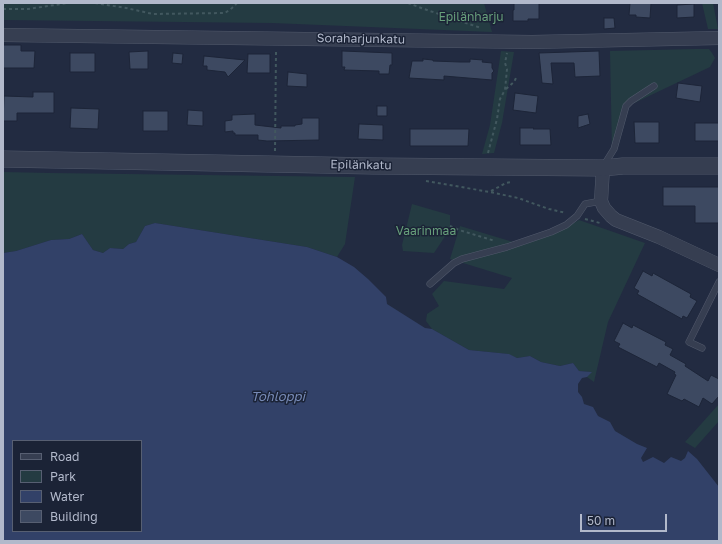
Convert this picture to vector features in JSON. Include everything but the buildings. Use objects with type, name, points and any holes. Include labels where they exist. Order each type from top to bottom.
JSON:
[{"type":"street","name":"Soraharjunkatu","points":[[3,35],[509,42],[719,38]]},
{"type":"street","name":"Epilänkatu","points":[[3,159],[603,168],[624,166],[719,166]]},
{"type":"street","points":[[603,168],[601,201],[608,214],[616,220],[659,237],[719,265]]},
{"type":"lane","points":[[603,168],[614,149],[626,106],[654,86]]},
{"type":"lane","points":[[430,284],[454,263],[462,259],[512,246],[551,232],[566,225],[577,216],[585,204],[601,201]]},
{"type":"lane","points":[[702,348],[689,342],[719,282]]},
{"type":"path","points":[[3,9],[28,9],[68,3]]},
{"type":"path","points":[[95,3],[153,14],[225,13],[237,3]]},
{"type":"path","points":[[408,3],[473,26]]},
{"type":"path","points":[[505,90],[507,69],[505,63],[509,42]]},
{"type":"path","points":[[274,155],[276,63]]},
{"type":"path","points":[[486,157],[497,119],[500,99],[505,90],[514,82],[517,76]]},
{"type":"path","points":[[425,181],[518,198],[549,209],[606,225]]},
{"type":"path","points":[[450,226],[512,246]]},
{"type":"green space","name":"Epilänharju","points":[[3,3],[484,3],[492,32],[272,23],[3,20]]},
{"type":"green space","points":[[702,3],[713,3],[718,29],[708,29]]},
{"type":"green space","points":[[709,49],[715,58],[710,67],[628,106],[612,151],[610,51]]},
{"type":"green space","points":[[501,51],[514,52],[502,123],[494,153],[482,154],[490,125]]},
{"type":"green space","points":[[3,172],[355,177],[345,244],[337,257],[307,247],[155,223],[145,226],[136,242],[129,244],[123,249],[110,248],[103,253],[93,250],[82,234],[69,239],[51,240],[16,251],[3,253]]},
{"type":"green space","name":"Vaarinmaa","points":[[412,204],[450,215],[450,226],[448,232],[434,253],[403,251],[402,245]]},
{"type":"green space","points":[[579,220],[645,243],[608,322],[594,382],[587,377],[591,372],[579,371],[573,363],[560,366],[541,362],[530,356],[517,358],[508,354],[469,350],[432,329],[426,321],[427,314],[439,306],[432,294],[444,281],[504,289],[512,278],[450,259],[460,226],[523,245],[556,233]]},
{"type":"green space","points":[[719,404],[719,421],[695,448],[685,442]]},
{"type":"water","name":"Tohloppi","points":[[155,223],[307,247],[337,257],[354,267],[386,297],[387,304],[425,328],[432,329],[469,350],[509,354],[517,358],[530,356],[541,362],[560,366],[573,363],[579,371],[592,372],[587,377],[582,378],[578,384],[578,392],[582,397],[584,404],[593,407],[598,416],[610,422],[615,431],[647,448],[641,458],[643,462],[653,457],[664,463],[671,457],[681,461],[685,458],[688,451],[697,459],[719,487],[719,541],[3,541],[3,253],[16,251],[51,240],[69,239],[82,234],[93,250],[103,253],[110,248],[123,249],[129,244],[136,242],[145,226]]}]
